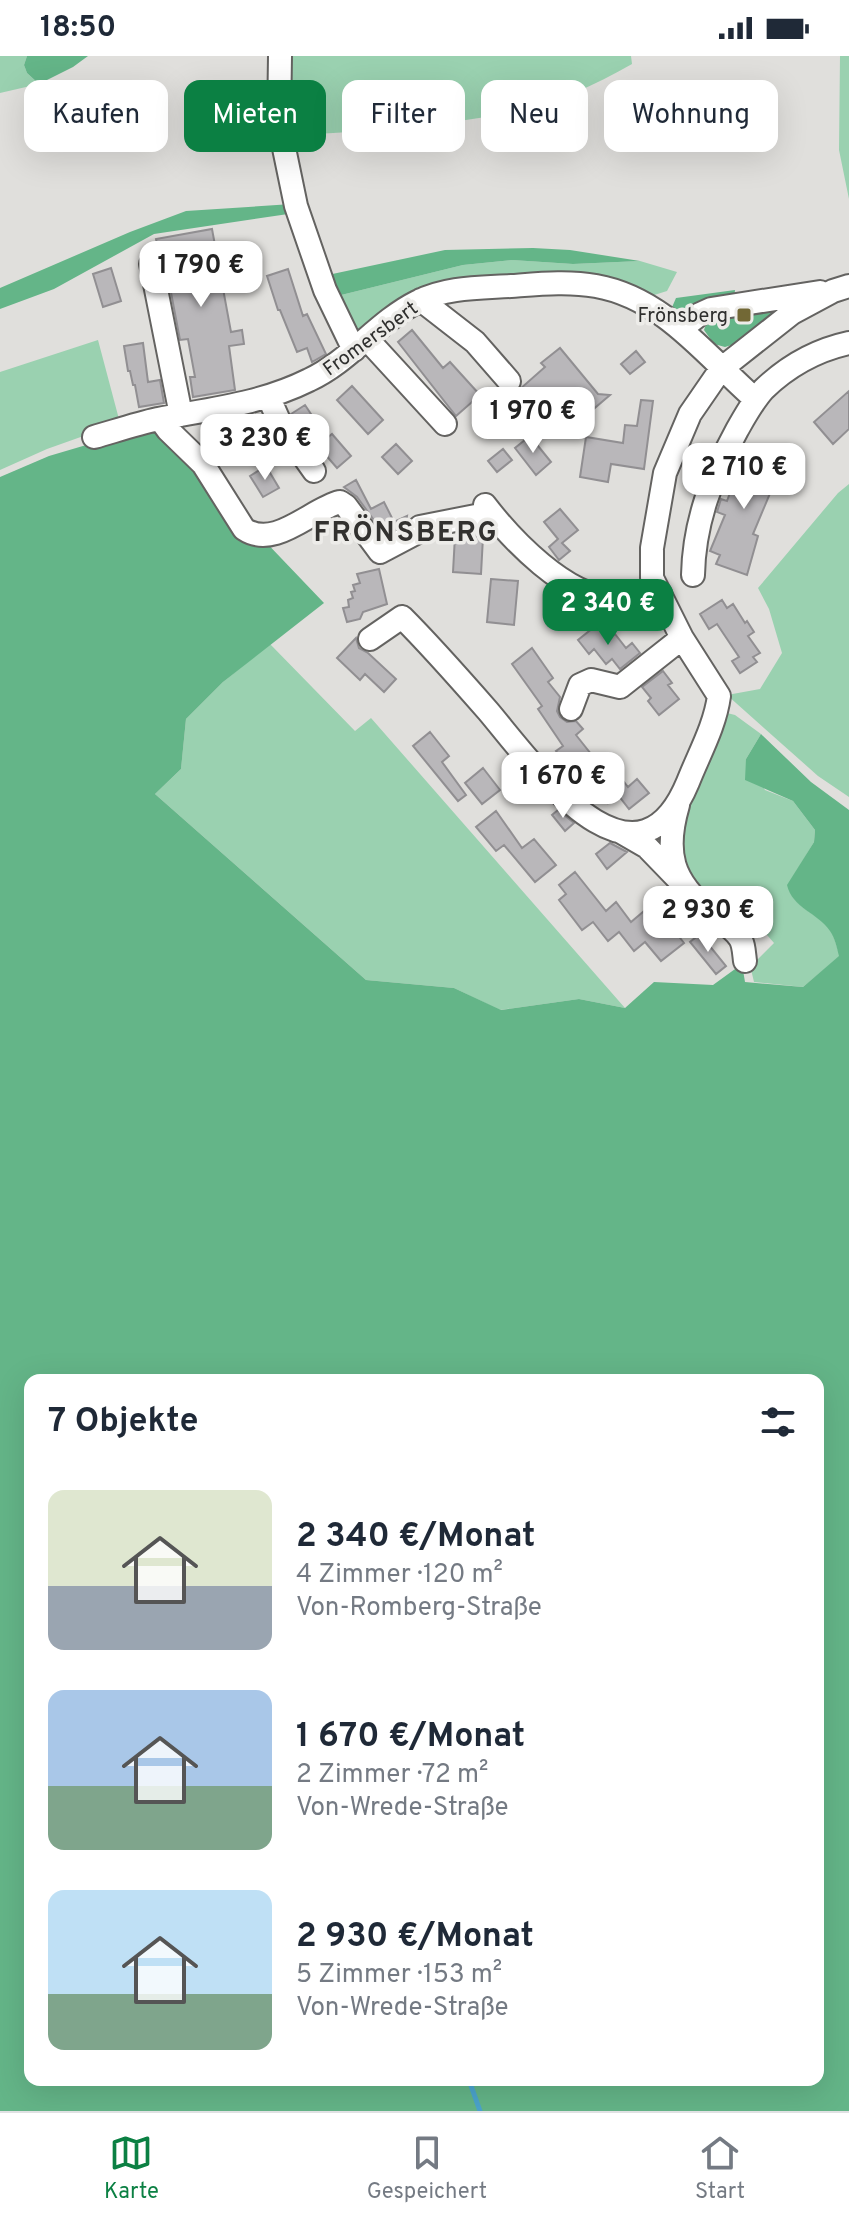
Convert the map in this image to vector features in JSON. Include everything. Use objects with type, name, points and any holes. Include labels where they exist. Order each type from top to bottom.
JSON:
[{"type":"street","points":[[280,56],[281,140],[302,226],[325,290],[360,344],[445,424]]},
{"type":"street","points":[[151,264],[171,417],[168,430],[203,464],[244,529],[254,535],[280,531],[340,502],[380,552],[416,533],[420,527],[488,509],[540,562],[584,591],[615,599],[654,587]]},
{"type":"street","name":"Fromersbert","points":[[94,437],[171,417],[269,398],[320,375],[394,316],[421,300],[458,289],[558,283],[593,285],[636,298],[663,313],[755,399]]},
{"type":"street","points":[[681,329],[711,309],[841,289]]},
{"type":"street","points":[[680,882],[672,848],[672,832],[679,804],[713,721],[719,696],[654,587],[652,548],[665,473],[690,414],[721,369],[778,322],[841,289]]},
{"type":"street","points":[[421,300],[475,342],[509,381]]},
{"type":"street","points":[[693,575],[699,523],[711,482],[755,399],[773,381],[804,359],[849,343]]},
{"type":"street","points":[[269,398],[274,413],[314,471]]},
{"type":"street","points":[[370,639],[402,617],[443,658],[545,780],[570,805],[647,847],[690,896],[741,938],[745,961]]},
{"type":"street","points":[[571,709],[580,685],[591,680],[620,687],[682,638]]},
{"type":"street","points":[[617,830],[653,827],[672,814],[679,804]]},
{"type":"green space","points":[[0,56],[27,56],[24,65],[35,80],[24,80],[24,87],[0,93]]},
{"type":"green space","points":[[27,56],[88,56],[47,80],[35,80],[24,65]]},
{"type":"green space","points":[[283,56],[631,56],[632,64],[588,86],[588,80],[481,80],[481,117],[465,120],[465,80],[342,80],[342,132],[326,133],[326,80],[284,80]]},
{"type":"green space","points":[[840,56],[849,56],[849,199],[839,150]]},
{"type":"green space","points":[[292,204],[295,213],[154,234],[54,289],[0,309],[0,288],[186,211]]},
{"type":"green space","points":[[445,250],[570,250],[640,261],[573,264],[512,260],[463,265],[333,297],[323,276]]},
{"type":"green space","points":[[512,260],[573,264],[640,261],[677,272],[667,291],[651,296],[461,285],[358,338],[333,297],[463,265]]},
{"type":"green space","points":[[735,290],[734,299],[682,321],[670,312],[676,298]]},
{"type":"green space","points":[[791,303],[735,344],[725,347],[714,344],[704,330],[706,324],[714,319]]},
{"type":"green space","points":[[98,340],[120,423],[47,449],[0,470],[0,372]]},
{"type":"green space","points":[[154,425],[324,603],[223,682],[186,719],[181,769],[155,794],[366,980],[454,988],[501,1010],[579,999],[625,1008],[654,982],[713,985],[742,964],[745,982],[803,987],[839,956],[830,931],[794,899],[787,885],[814,842],[815,830],[793,801],[745,780],[746,759],[761,734],[811,782],[849,810],[849,2111],[0,2111],[0,477],[49,456]]},
{"type":"green space","points":[[849,484],[849,797],[818,776],[727,695],[760,689],[782,653],[769,609],[758,588]]},
{"type":"green space","points":[[270,644],[355,731],[371,718],[625,1008],[579,999],[500,1010],[454,988],[366,980],[155,794],[181,769],[186,719],[223,682]]},
{"type":"green space","points":[[727,713],[735,715],[761,734],[746,759],[765,790],[793,801],[815,830],[814,842],[788,885],[800,905],[831,931],[840,956],[803,987],[754,982],[749,961],[758,959],[774,943],[753,919],[708,900],[693,880],[683,851],[684,818],[691,796]]},
{"type":"building","points":[[212,229],[231,332],[242,330],[244,344],[229,346],[235,390],[193,397],[190,377],[195,377],[188,339],[180,340],[165,261],[159,253],[156,239]]},
{"type":"building","points":[[111,268],[121,301],[103,307],[93,274]]},
{"type":"building","points":[[288,269],[303,316],[307,314],[326,354],[312,362],[307,348],[297,352],[267,276]]},
{"type":"building","points":[[412,330],[443,368],[450,362],[480,395],[456,416],[398,342]]},
{"type":"building","points":[[143,343],[148,382],[160,380],[164,403],[139,407],[124,346]]},
{"type":"building","points":[[560,348],[598,394],[610,395],[563,435],[550,420],[544,426],[536,416],[540,412],[520,389],[545,367],[541,363]]},
{"type":"building","points":[[636,351],[645,362],[630,374],[621,364]]},
{"type":"building","points":[[352,386],[383,420],[368,434],[337,400]]},
{"type":"building","points":[[849,391],[849,429],[833,444],[814,422]]},
{"type":"building","points":[[641,400],[653,401],[644,469],[611,464],[608,482],[580,477],[586,437],[623,443],[625,425],[637,426]]},
{"type":"building","points":[[305,405],[327,438],[332,434],[351,456],[337,468],[292,416]]},
{"type":"building","points":[[235,429],[239,450],[223,453],[219,432]]},
{"type":"building","points":[[530,436],[551,462],[536,475],[515,448]]},
{"type":"building","points":[[396,444],[412,461],[398,474],[382,457]]},
{"type":"building","points":[[503,449],[512,460],[497,472],[488,461]]},
{"type":"building","points":[[749,449],[780,459],[773,478],[776,479],[753,534],[758,536],[747,575],[716,564],[720,555],[710,551],[725,515],[717,512],[721,499],[727,501],[736,476],[731,475],[735,465],[743,466]]},
{"type":"building","points":[[266,466],[279,488],[263,497],[250,476]]},
{"type":"building","points":[[356,480],[371,509],[384,502],[394,522],[407,516],[406,522],[384,534],[357,497],[344,487]]},
{"type":"building","points":[[560,509],[578,530],[562,543],[570,551],[559,560],[549,547],[558,539],[544,522]]},
{"type":"building","points":[[455,536],[483,537],[481,574],[453,572]]},
{"type":"building","points":[[379,569],[387,604],[363,612],[360,619],[347,622],[343,608],[349,607],[348,600],[353,598],[353,585],[360,583],[357,574]]},
{"type":"building","points":[[491,579],[518,581],[514,625],[487,622]]},
{"type":"building","points":[[722,600],[727,608],[733,604],[745,623],[747,621],[754,632],[748,636],[760,653],[753,657],[757,662],[740,673],[732,661],[739,657],[717,624],[709,629],[700,614]]},
{"type":"building","points":[[598,624],[609,638],[615,634],[626,648],[632,643],[640,653],[620,669],[612,659],[606,664],[594,649],[589,654],[578,640]]},
{"type":"building","points":[[356,638],[359,648],[396,679],[384,692],[365,674],[360,680],[337,658]]},
{"type":"building","points":[[532,648],[553,678],[548,682],[560,697],[557,711],[560,717],[567,722],[576,721],[583,729],[576,735],[610,778],[617,773],[628,787],[637,779],[649,793],[629,809],[618,795],[608,803],[597,789],[590,794],[565,767],[567,765],[556,751],[563,746],[538,709],[542,706],[512,664]]},
{"type":"building","points":[[663,671],[672,683],[668,685],[679,699],[659,715],[642,687]]},
{"type":"building","points":[[430,732],[449,756],[442,762],[466,795],[458,801],[413,746]]},
{"type":"building","points":[[483,768],[500,790],[482,804],[465,783]]},
{"type":"building","points":[[558,810],[574,823],[565,831],[552,815]]},
{"type":"building","points":[[496,811],[522,848],[534,839],[556,865],[535,882],[504,845],[496,851],[476,827]]},
{"type":"building","points":[[610,843],[627,852],[607,869],[596,854]]},
{"type":"building","points":[[575,872],[606,911],[616,902],[631,922],[669,890],[678,902],[662,915],[684,943],[661,961],[645,942],[634,951],[619,932],[608,941],[593,922],[582,930],[559,900],[566,894],[559,885]]},
{"type":"building","points":[[700,934],[726,966],[716,974],[690,942]]},
{"type":"waterway","points":[[471,2086],[480,2111]]},
{"type":"place","name":"Frönsberg","points":[[744,315]]},
{"type":"district","name":"FRÖNSBERG","points":[[406,531]]}]
